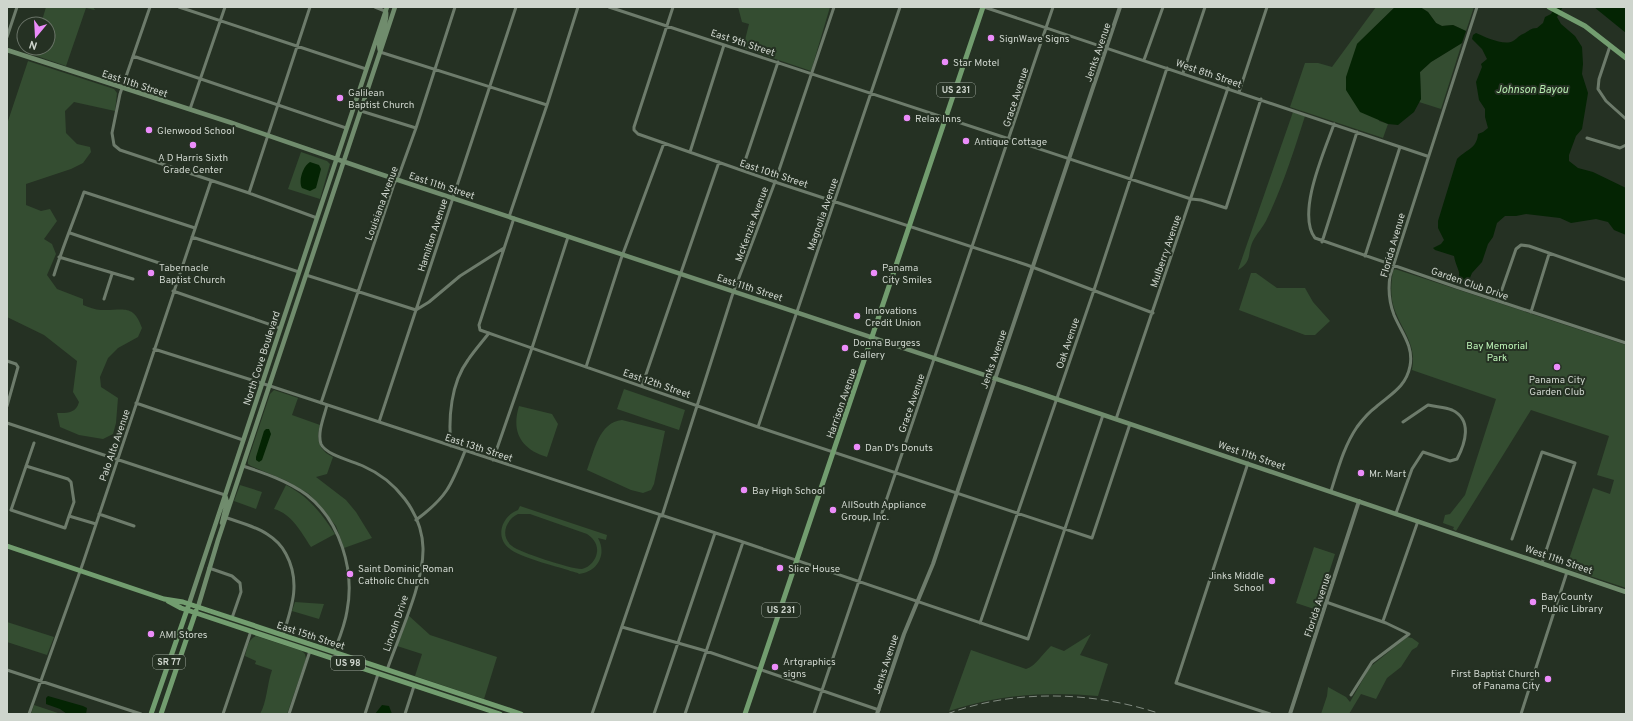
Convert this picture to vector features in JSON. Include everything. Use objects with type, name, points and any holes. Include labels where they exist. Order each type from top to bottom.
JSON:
[{"type":"main road","name":"North Cove Boulevard","points":[[224,517],[270,386],[395,7]]},
{"type":"main road","name":"Harrison Avenue","points":[[746,714],[984,7]]},
{"type":"main road","points":[[1550,8],[1585,26],[1626,58]]},
{"type":"main road","points":[[380,52],[379,40],[386,18],[386,9]]},
{"type":"main road","name":"North Cove Boulevard","points":[[151,714],[189,604],[386,9]]},
{"type":"main road","name":"East 11th Street","points":[[7,50],[267,135],[397,180],[872,338]]},
{"type":"main road","name":"West 11th Street","points":[[872,338],[1248,463],[1626,592]]},
{"type":"main road","points":[[224,517],[227,502],[225,495]]},
{"type":"main road","name":"SR 77","points":[[161,714],[198,607],[222,529],[224,517]]},
{"type":"main road","name":"East 15th Street","points":[[7,546],[164,599],[187,610],[500,714]]},
{"type":"main road","name":"East 15th Street","points":[[164,599],[189,604],[521,714]]},
{"type":"main road","points":[[251,631],[253,625]]},
{"type":"main road","points":[[280,641],[283,635]]},
{"type":"main road","points":[[310,651],[312,645]]},
{"type":"main road","points":[[332,658],[334,652]]},
{"type":"main road","points":[[378,674],[380,667]]},
{"type":"main road","points":[[385,676],[388,670]]},
{"type":"main road","points":[[414,686],[417,679]]},
{"type":"main road","points":[[445,696],[447,690]]},
{"type":"main road","points":[[485,709],[487,703]]},
{"type":"street","points":[[7,37],[17,7]]},
{"type":"street","points":[[150,7],[122,88],[112,134],[114,145],[120,150],[211,180],[317,218]]},
{"type":"street","points":[[179,7],[366,69]]},
{"type":"street","points":[[189,110],[201,80],[225,7]]},
{"type":"street","points":[[248,193],[310,7]]},
{"type":"street","points":[[375,7],[386,9]]},
{"type":"street","name":"Louisiana Avenue","points":[[321,404],[394,184],[397,180],[416,128],[455,7]]},
{"type":"street","name":"Hamilton Avenue","points":[[379,422],[516,7]]},
{"type":"street","points":[[306,274],[416,310],[424,306],[460,276],[504,248],[511,218],[578,7]]},
{"type":"street","name":"East 9th Street","points":[[609,7],[1191,199],[1201,200],[1226,208],[1261,99]]},
{"type":"street","points":[[666,26],[673,7]]},
{"type":"street","name":"McKenzie Avenue","points":[[592,714],[697,412],[696,406],[734,292],[775,182],[834,7]]},
{"type":"street","name":"Magnolia Avenue","points":[[758,427],[796,312],[872,94],[900,7]]},
{"type":"street","name":"West 8th Street","points":[[984,7],[1428,156]]},
{"type":"street","name":"Grace Avenue","points":[[814,714],[1053,7]]},
{"type":"street","name":"Jenks Avenue","points":[[878,712],[904,634],[932,564],[957,492],[1120,7]]},
{"type":"street","points":[[1144,60],[1163,7]]},
{"type":"street","points":[[1183,73],[1205,7]]},
{"type":"street","points":[[1239,92],[1267,7]]},
{"type":"street","name":"Florida Avenue","points":[[1331,491],[1343,454],[1355,430],[1374,408],[1400,388],[1410,368],[1411,356],[1409,345],[1394,315],[1390,298],[1389,285],[1392,265],[1476,7]]},
{"type":"street","name":"East 10th Street","points":[[666,26],[634,127],[635,132],[775,182],[1033,267],[1153,313]]},
{"type":"street","points":[[690,152],[724,45]]},
{"type":"street","points":[[1610,46],[1599,80],[1598,89],[1606,100],[1626,119]]},
{"type":"street","points":[[380,52],[547,105]]},
{"type":"street","points":[[133,56],[277,106],[346,128]]},
{"type":"street","points":[[742,170],[778,62]]},
{"type":"street","name":"Oak Avenue","points":[[980,623],[1094,290],[1167,68]]},
{"type":"street","name":"Mulberry Avenue","points":[[1116,419],[1228,88]]},
{"type":"street","points":[[361,111],[416,128]]},
{"type":"street","name":"Garden Club Drive","points":[[1334,124],[1312,190],[1309,206],[1312,234],[1315,238],[1322,242],[1626,343]]},
{"type":"street","points":[[1322,242],[1357,132]]},
{"type":"street","points":[[1587,138],[1620,148],[1626,145]]},
{"type":"street","points":[[586,367],[623,255],[664,143]]},
{"type":"street","points":[[1365,256],[1400,147]]},
{"type":"street","points":[[642,386],[719,162]]},
{"type":"street","name":"Palo Alto Avenue","points":[[29,714],[96,524],[211,180]]},
{"type":"street","points":[[54,274],[59,256],[66,238],[70,233],[84,192],[195,228]]},
{"type":"street","points":[[70,233],[180,270]]},
{"type":"street","points":[[192,237],[299,272]]},
{"type":"street","points":[[493,460],[532,348],[568,237]]},
{"type":"street","points":[[1498,301],[1516,249],[1521,245],[1529,246],[1626,280]]},
{"type":"street","name":"East 12th Street","points":[[504,248],[479,326],[480,330],[696,406],[1018,512],[1092,538],[1130,424]]},
{"type":"street","points":[[1531,312],[1550,254]]},
{"type":"street","points":[[59,256],[112,274],[132,279]]},
{"type":"street","points":[[104,300],[112,274]]},
{"type":"street","points":[[173,291],[280,328]]},
{"type":"street","points":[[451,446],[450,407],[459,377],[467,361],[489,333]]},
{"type":"street","name":"East 13th Street","points":[[154,350],[262,383],[327,406],[743,542],[1028,639],[1064,528]]},
{"type":"street","points":[[7,361],[16,364],[18,367],[7,406]]},
{"type":"street","points":[[136,403],[243,440]]},
{"type":"street","points":[[1396,513],[1412,469],[1423,452],[1450,461],[1457,459],[1463,448],[1467,435],[1465,426],[1459,415],[1452,410],[1428,405],[1403,422]]},
{"type":"street","name":"Lincoln Drive","points":[[327,406],[320,432],[322,446],[329,452],[370,469],[389,481],[402,495],[416,520],[423,547],[420,571],[388,670]]},
{"type":"street","points":[[1064,528],[1103,415]]},
{"type":"street","points":[[7,423],[225,495]]},
{"type":"street","points":[[26,466],[68,479],[71,482],[74,502],[65,528],[11,510],[34,442]]},
{"type":"street","points":[[416,520],[432,508],[449,489],[465,451]]},
{"type":"street","points":[[1512,539],[1542,452],[1575,463],[1542,563]]},
{"type":"street","points":[[1248,463],[1176,683],[1270,714]]},
{"type":"street","points":[[243,466],[286,483],[300,491],[313,501],[334,528],[345,556],[349,588],[346,618],[334,652]]},
{"type":"street","name":"Florida Avenue","points":[[1290,714],[1360,501]]},
{"type":"street","points":[[99,514],[134,526]]},
{"type":"street","points":[[69,516],[96,524]]},
{"type":"street","points":[[224,517],[268,535],[279,544],[288,557],[293,572],[295,594],[283,635]]},
{"type":"street","points":[[1383,621],[1418,521]]},
{"type":"street","points":[[654,714],[715,533]]},
{"type":"street","points":[[685,714],[743,542]]},
{"type":"street","points":[[209,568],[232,576],[240,583],[241,592],[232,618]]},
{"type":"street","points":[[1522,714],[1567,572]]},
{"type":"street","points":[[1326,602],[1383,621],[1409,634],[1372,662],[1351,695]]},
{"type":"street","points":[[622,627],[706,651],[878,712]]},
{"type":"street","points":[[223,714],[251,631]]},
{"type":"street","points":[[289,714],[310,651]]},
{"type":"street","points":[[7,670],[141,714]]},
{"type":"street","points":[[365,714],[378,674]]},
{"type":"street","points":[[405,714],[414,686]]},
{"type":"green space","points":[[46,7],[93,7],[95,10],[86,8],[66,66],[37,56],[56,56],[56,16],[43,16]]},
{"type":"green space","points":[[738,7],[830,7],[811,71],[743,48],[749,24],[742,22]]},
{"type":"green space","points":[[1376,7],[1395,7],[1357,44],[1379,121],[1388,124],[1383,138],[1290,107],[1305,63],[1318,63],[1332,67]]},
{"type":"green space","points":[[1420,7],[1474,7],[1466,31],[1453,25],[1442,26],[1436,23],[1428,12]]},
{"type":"green space","points":[[1462,43],[1441,109],[1419,102],[1421,99],[1420,72],[1431,62]]},
{"type":"green space","points":[[28,61],[114,89],[117,93],[115,111],[74,102],[65,111],[66,133],[77,144],[90,147],[91,152],[83,163],[71,169],[26,184],[26,205],[41,211],[50,209],[57,221],[44,239],[52,244],[56,254],[47,275],[57,289],[83,299],[83,305],[94,309],[126,310],[131,312],[139,320],[142,328],[138,337],[118,348],[108,358],[100,377],[101,387],[118,398],[116,423],[113,434],[103,439],[79,435],[60,427],[57,413],[67,413],[73,411],[78,406],[79,402],[73,392],[77,361],[44,335],[7,317],[7,124]]},
{"type":"green space","points":[[1293,112],[1305,116],[1292,156],[1272,208],[1252,244],[1248,259],[1246,263],[1238,270]]},
{"type":"green space","points":[[301,152],[327,161],[330,164],[320,199],[288,189]]},
{"type":"green space","name":"Bay Memorial Park","points":[[1395,269],[1626,345],[1626,588],[1566,568],[1593,488],[1610,494],[1614,480],[1597,475],[1609,436],[1531,410],[1456,531],[1453,529],[1454,527],[1443,523],[1445,515],[1450,514],[1465,495],[1496,399],[1412,370],[1413,361],[1411,345],[1397,316],[1392,299],[1392,280],[1393,271]]},
{"type":"green space","points":[[1251,273],[1256,273],[1277,288],[1305,288],[1313,302],[1330,321],[1315,335],[1305,335],[1239,310]]},
{"type":"green space","points":[[624,389],[685,410],[679,430],[617,409]]},
{"type":"green space","points":[[274,390],[298,398],[292,415],[320,425],[318,435],[319,444],[324,451],[333,457],[327,474],[316,477],[346,500],[356,512],[372,538],[344,548],[336,526],[309,494],[287,481],[248,464],[270,394]]},
{"type":"green space","points":[[519,406],[552,414],[558,424],[547,457],[538,454],[520,438],[516,424]]},
{"type":"green space","points":[[622,420],[665,431],[654,484],[651,490],[643,493],[631,490],[587,470],[598,439],[608,426],[614,422]]},
{"type":"green space","points":[[240,485],[262,492],[256,509],[234,501]]},
{"type":"green space","points":[[286,485],[301,494],[314,506],[335,534],[311,547],[291,519],[280,511],[274,509]]},
{"type":"green space","points":[[520,506],[607,535],[606,540],[598,538],[602,550],[596,566],[586,573],[579,574],[529,558],[510,549],[502,539],[502,527],[508,517],[518,510]],"holes":[[[518,514],[530,514],[587,534],[593,539],[597,546],[597,552],[594,560],[585,568],[577,569],[516,549],[508,542],[506,538],[505,534],[507,524]]]},
{"type":"green space","points":[[1314,547],[1335,554],[1317,610],[1296,603]]},
{"type":"green space","points":[[295,602],[324,604],[319,619],[292,611]]},
{"type":"green space","points":[[408,615],[430,635],[497,657],[484,699],[415,676],[422,654],[397,646]]},
{"type":"green space","points":[[7,622],[54,637],[47,655],[7,642]]},
{"type":"green space","points":[[1091,634],[1080,655],[1108,664],[1098,696],[1041,694],[986,701],[949,711],[971,650],[1026,669],[1036,662],[1051,646],[1064,651]]},
{"type":"green space","points":[[256,636],[302,651],[305,654],[306,659],[287,714],[260,714],[264,704],[272,670],[255,664],[256,661],[245,656],[251,639]]},
{"type":"green space","points":[[1407,637],[1412,638],[1419,643],[1417,647],[1412,650],[1401,667],[1387,678],[1376,699],[1361,694],[1349,714],[1321,714],[1327,696],[1328,687],[1346,697],[1350,702],[1370,667]]},
{"type":"green space","points":[[34,705],[61,714],[31,714]]},
{"type":"water","points":[[1395,7],[1420,7],[1428,12],[1436,23],[1442,26],[1453,25],[1466,31],[1462,43],[1431,62],[1420,72],[1421,99],[1414,112],[1398,125],[1388,124],[1360,112],[1346,90],[1346,77],[1357,44]]},
{"type":"water","name":"Johnson Bayou","points":[[1555,7],[1563,7],[1557,17],[1561,24],[1575,36],[1582,47],[1582,74],[1588,93],[1582,129],[1576,136],[1569,155],[1569,161],[1578,168],[1593,172],[1626,188],[1626,235],[1614,230],[1608,222],[1596,219],[1571,223],[1560,218],[1526,214],[1505,216],[1497,223],[1493,237],[1488,244],[1482,262],[1472,273],[1467,285],[1459,284],[1459,272],[1454,256],[1433,248],[1441,244],[1444,240],[1438,228],[1438,221],[1457,159],[1473,146],[1478,134],[1488,128],[1485,117],[1485,109],[1479,100],[1476,82],[1482,67],[1481,64],[1487,59],[1482,49],[1472,39],[1473,35],[1476,33],[1500,42],[1513,41],[1531,29],[1537,28],[1543,23],[1545,17],[1551,14]]},
{"type":"water","points":[[1594,7],[1626,7],[1626,33]]},
{"type":"water","points":[[310,162],[319,165],[321,169],[316,188],[310,191],[302,188],[301,178],[303,170]]},
{"type":"water","points":[[269,429],[271,434],[262,460],[259,462],[256,460],[256,457],[264,431]]},
{"type":"water","points":[[48,696],[83,706],[87,708],[86,714],[67,714],[60,709],[46,704],[46,698]]},
{"type":"water","points":[[382,705],[389,706],[392,714],[375,714]]},
{"type":"railway","points":[[947,714],[999,700],[1054,696],[1081,697],[1108,701],[1135,706],[1161,714]]},
{"type":"place","name":"SignWave Signs","points":[[991,38]]},
{"type":"place","name":"Star Motel","points":[[945,62]]},
{"type":"place","name":"Galilean Baptist Church","points":[[340,98]]},
{"type":"place","name":"Relax Inns","points":[[907,118]]},
{"type":"place","name":"Glenwood School","points":[[149,130]]},
{"type":"place","name":"Antique Cottage","points":[[966,141]]},
{"type":"place","name":"A D Harris Sixth Grade Center","points":[[193,145]]},
{"type":"place","name":"Tabernacle Baptist Church","points":[[151,273]]},
{"type":"place","name":"Panama City Smiles","points":[[874,273]]},
{"type":"place","name":"Innovations Credit Union","points":[[857,316]]},
{"type":"place","name":"Donna Burgess Gallery","points":[[845,348]]},
{"type":"place","name":"Panama City Garden Club","points":[[1557,367]]},
{"type":"place","name":"Dan D's Donuts","points":[[857,447]]},
{"type":"place","name":"Mr. Mart","points":[[1361,473]]},
{"type":"place","name":"Bay High School","points":[[744,490]]},
{"type":"place","name":"AllSouth Appliance Group, Inc.","points":[[833,510]]},
{"type":"place","name":"Slice House","points":[[780,568]]},
{"type":"place","name":"Saint Dominic Roman Catholic Church","points":[[350,574]]},
{"type":"place","name":"Jinks Middle School","points":[[1272,581]]},
{"type":"place","name":"Bay County Public Library","points":[[1533,602]]},
{"type":"place","name":"AMI Stores","points":[[151,634]]},
{"type":"place","name":"Artgraphics signs","points":[[775,667]]},
{"type":"place","name":"First Baptist Church of Panama City","points":[[1548,679]]}]
